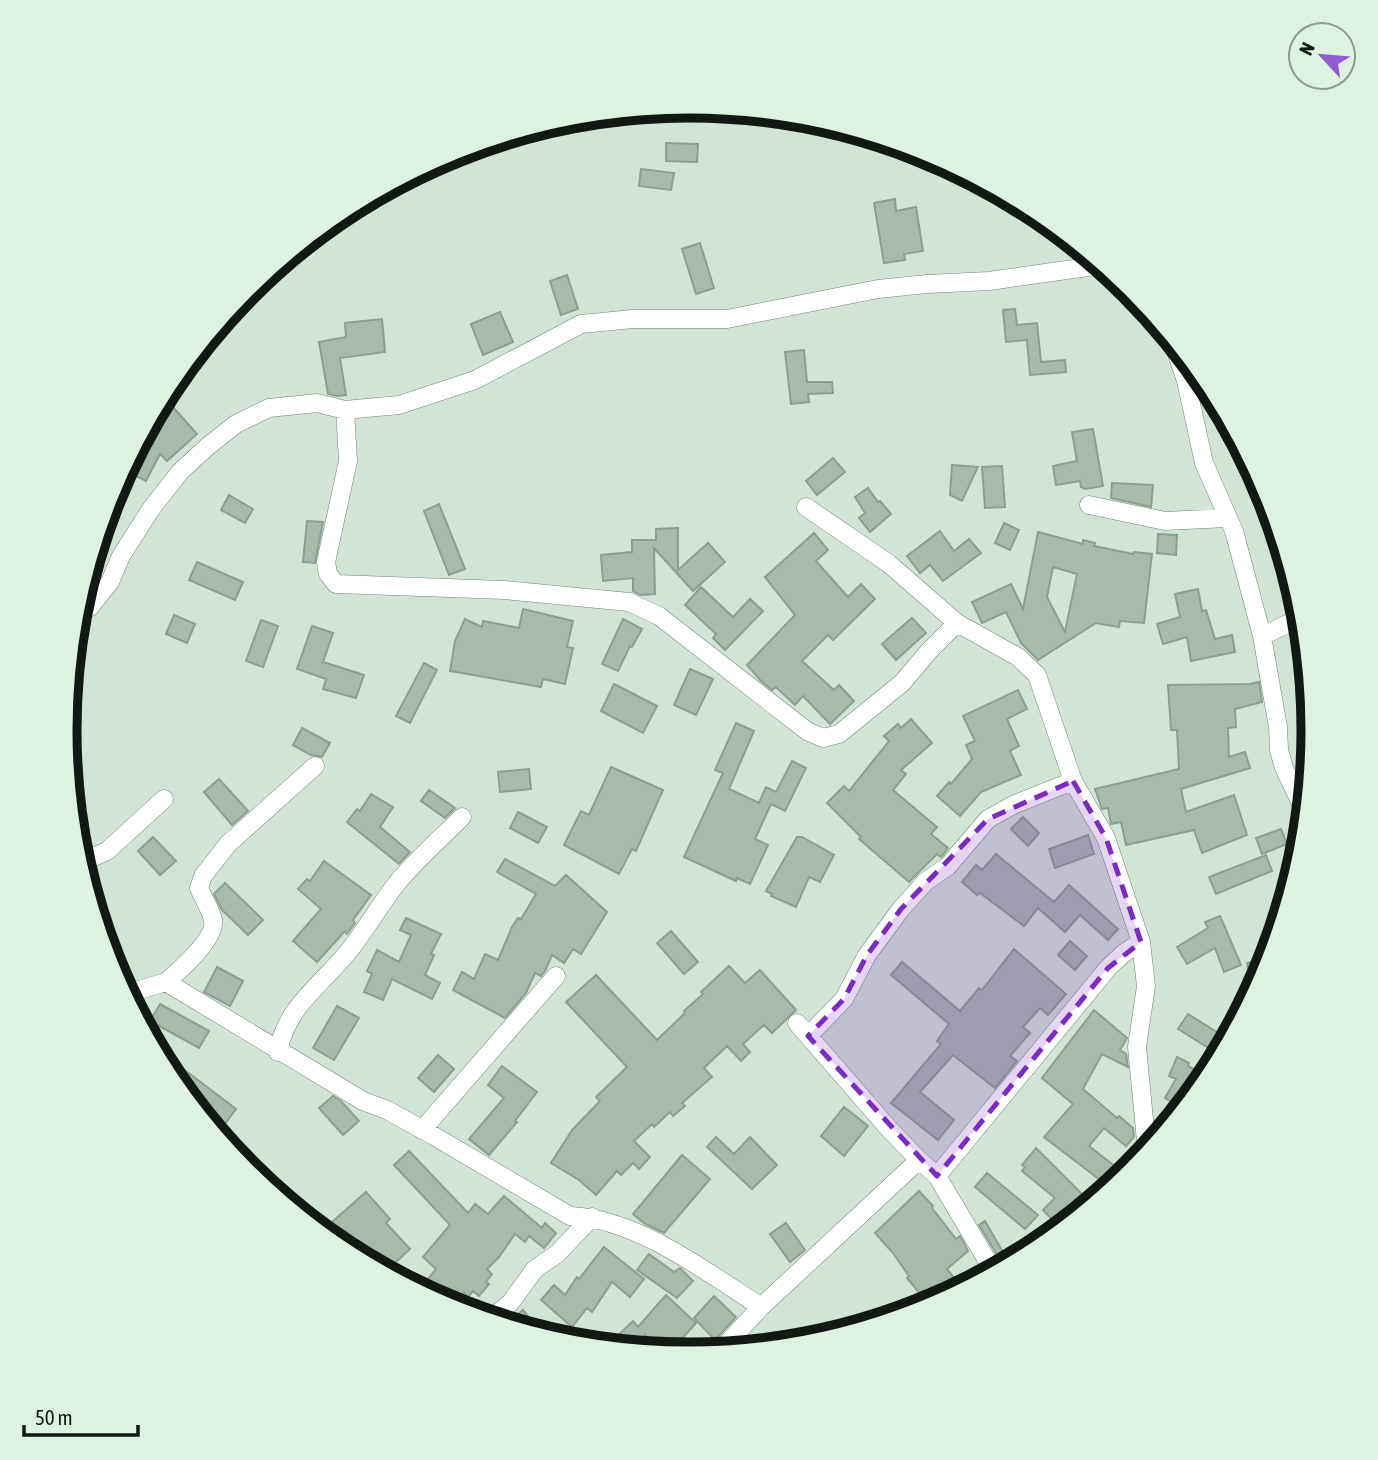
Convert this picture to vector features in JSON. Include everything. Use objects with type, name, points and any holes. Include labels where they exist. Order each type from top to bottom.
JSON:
[{"type":"street","points":[[90,607],[110,582],[121,556],[151,509],[173,481],[236,424],[269,408],[317,402],[345,410],[399,405],[475,380],[581,324],[633,319],[727,319],[878,289],[989,281],[1089,267]]},
{"type":"street","points":[[1181,365],[1204,463],[1234,531],[1262,636],[1278,727],[1279,750],[1284,768],[1297,796]]},
{"type":"street","points":[[345,410],[348,461],[326,562],[328,574],[336,584],[504,590],[629,602],[659,616],[807,731],[822,738],[839,734],[902,683],[957,623]]},
{"type":"street","points":[[1089,505],[1165,521],[1227,518]]},
{"type":"street","points":[[806,507],[888,563],[957,623],[1018,657],[1037,675],[1055,721],[1073,781],[1106,838],[1141,943],[1146,986],[1137,1047],[1146,1138]]},
{"type":"street","points":[[1262,636],[1291,622]]},
{"type":"street","points":[[136,992],[166,982],[210,936],[214,921],[199,888],[203,876],[228,844],[315,766]]},
{"type":"street","points":[[989,1263],[937,1176],[890,1130],[803,1029],[844,999],[867,955],[901,909],[925,882],[948,866],[988,819],[1013,805],[1073,781]]},
{"type":"street","points":[[91,858],[107,851],[164,799]]},
{"type":"street","points":[[278,1052],[281,1035],[318,982],[348,953],[398,881],[462,817]]},
{"type":"street","points":[[937,1176],[1108,968],[1124,953],[1141,943]]},
{"type":"street","points":[[422,1129],[555,976]]},
{"type":"street","points":[[166,982],[278,1052],[363,1101],[387,1110],[422,1129],[570,1216],[592,1217],[653,1240],[761,1307]]},
{"type":"street","points":[[729,1341],[761,1307],[919,1160]]},
{"type":"street","points":[[499,1312],[511,1302],[535,1269],[557,1254],[592,1217]]},
{"type":"highlighted area","points":[[1073,781],[1106,838],[1141,942],[1108,968],[937,1176],[808,1036],[844,999],[867,955],[901,909],[988,819]]},
{"type":"building","points":[[666,143],[698,144],[697,162],[666,161]]},
{"type":"building","points":[[641,169],[674,173],[671,190],[639,186]]},
{"type":"building","points":[[895,199],[896,211],[916,207],[923,251],[904,254],[905,260],[884,263],[874,203]]},
{"type":"building","points":[[700,243],[714,288],[696,294],[682,249]]},
{"type":"building","points":[[567,275],[578,309],[561,315],[550,281]]},
{"type":"building","points":[[1015,309],[1017,325],[1037,323],[1041,362],[1065,360],[1066,372],[1030,375],[1027,340],[1006,342],[1003,310]]},
{"type":"building","points":[[500,312],[513,342],[483,355],[471,324]]},
{"type":"building","points":[[382,319],[385,352],[340,358],[346,395],[328,394],[319,342],[346,337],[345,323]]},
{"type":"building","points":[[804,350],[807,382],[832,382],[833,393],[808,394],[809,402],[791,404],[785,352]]},
{"type":"building","points":[[171,405],[197,434],[167,461],[160,454],[146,481],[133,475]]},
{"type":"building","points":[[1093,429],[1103,486],[1085,489],[1081,487],[1080,481],[1056,485],[1053,466],[1077,461],[1072,432]]},
{"type":"building","points":[[833,458],[845,472],[817,495],[806,481]]},
{"type":"building","points":[[952,465],[978,467],[962,501],[950,495]]},
{"type":"building","points":[[1002,466],[1005,507],[985,508],[982,467]]},
{"type":"building","points":[[1112,483],[1153,485],[1151,507],[1111,498]]},
{"type":"building","points":[[868,488],[891,514],[870,532],[859,518],[865,513],[855,497]]},
{"type":"building","points":[[229,495],[253,509],[245,523],[221,510]]},
{"type":"building","points":[[439,504],[465,569],[449,575],[424,511]]},
{"type":"building","points":[[307,521],[323,522],[315,563],[303,562]]},
{"type":"building","points":[[1004,523],[1019,530],[1010,550],[995,543]]},
{"type":"building","points":[[678,528],[678,570],[708,543],[725,562],[693,591],[654,548],[655,594],[640,595],[633,591],[633,578],[603,581],[601,555],[632,552],[632,540],[656,540],[656,529]]},
{"type":"building","points":[[940,531],[954,551],[969,539],[981,553],[943,581],[930,565],[920,573],[907,556]]},
{"type":"building","points":[[1038,532],[1083,544],[1083,540],[1095,543],[1094,546],[1133,554],[1152,554],[1144,623],[1120,621],[1119,627],[1096,623],[1038,660],[1021,643],[1006,612],[982,623],[972,602],[1011,584],[1023,609]],"holes":[[[1053,567],[1077,574],[1065,632],[1047,597]]]},
{"type":"building","points":[[814,533],[828,550],[816,561],[848,597],[861,584],[875,599],[833,640],[828,635],[802,661],[834,690],[839,685],[854,701],[830,724],[803,696],[795,705],[776,687],[772,690],[761,681],[747,665],[795,615],[765,577]]},
{"type":"building","points":[[1158,534],[1177,535],[1176,555],[1157,553]]},
{"type":"building","points":[[197,562],[243,582],[235,600],[189,580]]},
{"type":"building","points":[[701,587],[733,617],[750,599],[763,611],[725,650],[713,638],[716,634],[685,605]]},
{"type":"building","points":[[1198,589],[1202,611],[1206,610],[1215,639],[1232,635],[1235,652],[1191,661],[1187,637],[1163,644],[1157,624],[1180,617],[1175,594]]},
{"type":"building","points":[[523,609],[573,621],[567,647],[573,648],[565,684],[543,679],[541,687],[450,671],[455,641],[465,619],[482,627],[483,621],[519,628]]},
{"type":"building","points":[[174,615],[195,624],[187,643],[166,634]]},
{"type":"building","points":[[912,618],[926,633],[896,660],[882,644]]},
{"type":"building","points":[[623,619],[642,629],[618,671],[602,664]]},
{"type":"building","points":[[261,620],[278,626],[263,667],[246,661]]},
{"type":"building","points":[[312,626],[333,633],[323,662],[364,675],[356,698],[323,689],[326,679],[297,669]]},
{"type":"building","points":[[424,663],[437,670],[410,723],[396,716]]},
{"type":"building","points":[[690,669],[713,679],[696,715],[674,705]]},
{"type":"building","points":[[1259,682],[1262,702],[1235,709],[1236,727],[1228,728],[1229,757],[1245,752],[1250,768],[1181,789],[1186,812],[1234,795],[1247,835],[1202,853],[1194,830],[1126,845],[1121,822],[1111,824],[1108,808],[1102,809],[1095,789],[1179,769],[1177,730],[1171,730],[1168,685]]},
{"type":"building","points":[[614,684],[657,706],[643,733],[601,711]]},
{"type":"building","points":[[1018,690],[1027,709],[1007,719],[1019,746],[1010,751],[1021,775],[981,792],[960,816],[937,796],[972,759],[966,745],[975,741],[963,716]]},
{"type":"building","points":[[911,719],[932,743],[901,770],[906,774],[893,790],[937,827],[931,834],[948,848],[941,857],[937,854],[909,882],[859,839],[861,837],[827,803],[844,786],[849,791],[889,741],[884,736],[898,724],[901,728]]},
{"type":"building","points":[[736,723],[754,731],[729,789],[759,803],[766,787],[776,792],[792,761],[806,768],[785,811],[771,804],[755,839],[768,845],[750,884],[737,878],[736,881],[684,857],[723,773],[715,770]]},
{"type":"building","points":[[302,728],[330,743],[322,757],[311,755],[293,745]]},
{"type":"building","points":[[611,767],[663,790],[636,851],[632,849],[619,874],[564,845],[581,811],[589,815]]},
{"type":"building","points":[[529,769],[531,789],[500,792],[498,772]]},
{"type":"building","points":[[219,779],[248,811],[232,825],[204,792]]},
{"type":"building","points":[[429,790],[455,808],[445,818],[421,801]]},
{"type":"building","points":[[371,794],[393,807],[380,827],[410,852],[399,864],[347,822],[357,809],[360,811]]},
{"type":"building","points":[[518,812],[547,827],[538,843],[510,828]]},
{"type":"building","points":[[1023,817],[1039,833],[1028,846],[1011,829]]},
{"type":"building","points":[[1281,829],[1287,844],[1262,854],[1256,838]]},
{"type":"building","points":[[1088,835],[1094,854],[1055,868],[1049,849]]},
{"type":"building","points":[[153,837],[176,861],[160,875],[138,851]]},
{"type":"building","points":[[797,837],[802,837],[834,855],[820,882],[809,877],[796,907],[766,891]]},
{"type":"building","points":[[996,854],[1054,902],[1069,885],[1118,929],[1108,940],[1080,915],[1065,932],[1038,908],[1024,926],[962,882],[976,865],[982,870]]},
{"type":"building","points":[[1266,855],[1272,871],[1216,894],[1209,877]]},
{"type":"building","points":[[505,859],[555,886],[566,875],[607,912],[581,954],[573,949],[564,963],[552,955],[545,971],[541,976],[535,973],[526,993],[505,1018],[453,990],[462,972],[474,979],[485,954],[498,960],[512,927],[518,918],[521,919],[536,894],[497,872]]},
{"type":"building","points":[[324,861],[371,895],[353,920],[355,923],[347,934],[345,931],[317,962],[293,941],[321,909],[298,889],[307,879],[310,881]]},
{"type":"building","points":[[225,883],[263,920],[248,935],[222,910],[214,894]]},
{"type":"building","points":[[1220,916],[1241,965],[1224,972],[1215,948],[1187,964],[1177,947],[1208,928],[1205,922]]},
{"type":"building","points":[[406,918],[441,934],[425,975],[440,983],[432,999],[392,979],[383,1000],[364,992],[372,974],[367,971],[377,950],[399,962],[411,935],[400,930]]},
{"type":"building","points":[[671,931],[698,962],[684,974],[657,943]]},
{"type":"building","points":[[1070,941],[1087,956],[1075,970],[1058,955]]},
{"type":"building","points":[[1014,949],[1066,994],[1048,1015],[1040,1008],[1023,1027],[1030,1033],[1010,1056],[1017,1061],[995,1088],[953,1055],[920,1092],[954,1120],[938,1140],[891,1103],[941,1044],[937,1041],[949,1024],[891,975],[902,962],[960,1011],[979,988],[982,990]]},
{"type":"building","points":[[1255,962],[1249,975],[1247,963]]},
{"type":"building","points":[[729,966],[745,983],[760,970],[796,1010],[772,1033],[764,1025],[743,1044],[750,1052],[741,1061],[727,1046],[704,1068],[712,1077],[682,1103],[685,1106],[673,1116],[670,1112],[654,1127],[652,1124],[634,1141],[650,1157],[639,1169],[633,1163],[621,1175],[617,1171],[596,1195],[579,1180],[551,1163],[572,1130],[600,1101],[596,1097],[627,1067],[566,1002],[596,975],[657,1040]]},
{"type":"building","points":[[217,967],[243,981],[230,1006],[204,992]]},
{"type":"building","points":[[160,1004],[209,1031],[199,1048],[150,1020]]},
{"type":"building","points":[[337,1006],[359,1018],[334,1060],[313,1048]]},
{"type":"building","points":[[1094,1010],[1127,1038],[1120,1050],[1126,1054],[1128,1067],[1102,1054],[1083,1089],[1133,1128],[1134,1137],[1126,1146],[1104,1128],[1089,1146],[1117,1168],[1102,1182],[1044,1137],[1073,1104],[1042,1078]]},
{"type":"building","points":[[1188,1014],[1220,1034],[1211,1049],[1178,1029]]},
{"type":"building","points":[[438,1055],[454,1069],[434,1092],[418,1078]]},
{"type":"building","points":[[1177,1057],[1197,1071],[1174,1104],[1165,1098],[1176,1079],[1169,1076]]},
{"type":"building","points":[[502,1066],[537,1092],[515,1121],[517,1122],[489,1155],[469,1139],[504,1098],[488,1085]]},
{"type":"building","points":[[182,1068],[236,1109],[224,1125],[203,1103],[180,1070]]},
{"type":"building","points":[[333,1096],[359,1121],[343,1135],[319,1108]]},
{"type":"building","points":[[844,1107],[868,1126],[844,1156],[821,1136]]},
{"type":"building","points":[[716,1137],[734,1154],[750,1137],[777,1165],[752,1189],[707,1147]]},
{"type":"building","points":[[1036,1148],[1085,1197],[1054,1222],[1043,1210],[1055,1198],[1022,1171],[1025,1167],[1022,1165]]},
{"type":"building","points":[[409,1151],[468,1213],[475,1204],[488,1214],[504,1196],[542,1228],[545,1223],[556,1233],[544,1248],[529,1236],[525,1242],[515,1234],[487,1269],[492,1274],[486,1282],[489,1284],[479,1296],[473,1291],[468,1297],[464,1293],[460,1297],[455,1295],[425,1282],[436,1269],[423,1257],[450,1225],[394,1165]]},
{"type":"building","points":[[682,1155],[710,1179],[664,1233],[645,1224],[633,1214]]},
{"type":"building","points":[[987,1173],[1038,1215],[1025,1229],[975,1187]]},
{"type":"building","points":[[919,1191],[956,1239],[960,1236],[968,1251],[947,1269],[956,1281],[921,1296],[907,1278],[909,1276],[893,1253],[875,1233]]},
{"type":"building","points":[[366,1192],[390,1219],[386,1223],[410,1249],[392,1265],[329,1225]]},
{"type":"building","points":[[985,1221],[1004,1254],[999,1258],[979,1225]]},
{"type":"building","points":[[786,1223],[805,1250],[790,1262],[770,1234]]},
{"type":"building","points":[[604,1247],[644,1279],[630,1297],[612,1282],[592,1312],[587,1308],[572,1327],[541,1300],[554,1285],[565,1295]]},
{"type":"building","points":[[649,1254],[674,1272],[680,1268],[693,1281],[677,1298],[637,1270]]},
{"type":"building","points":[[666,1295],[696,1323],[679,1342],[651,1341],[645,1335],[640,1340],[616,1338],[633,1321],[638,1327]]},
{"type":"building","points":[[714,1296],[736,1317],[715,1340],[694,1318]]},
{"type":"building","points":[[523,1310],[532,1321],[531,1321],[515,1317]]}]
